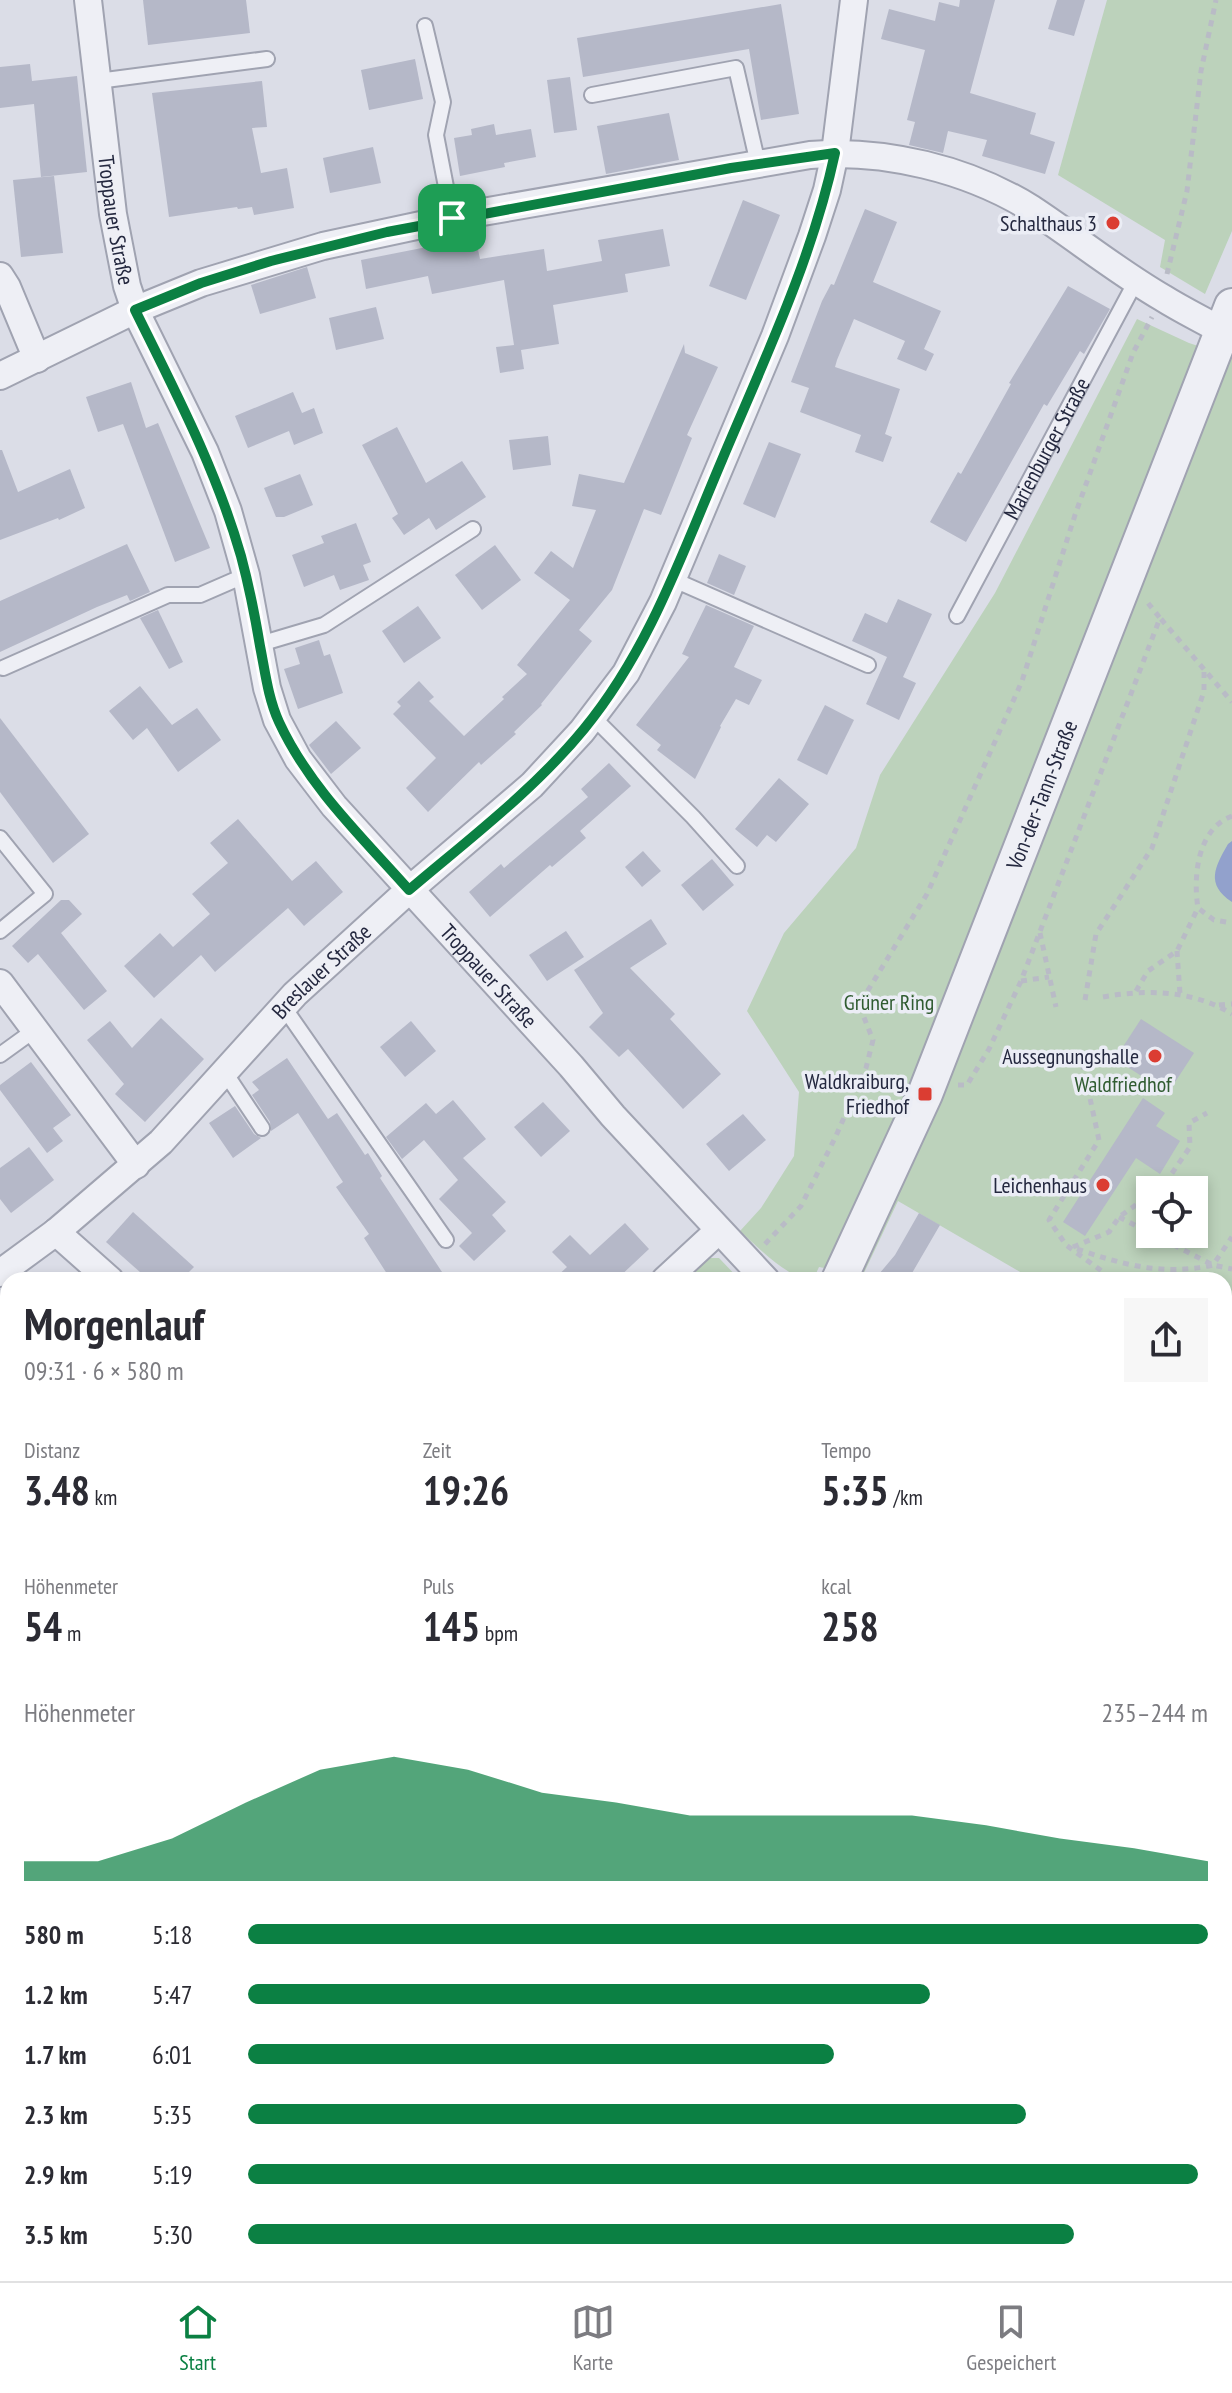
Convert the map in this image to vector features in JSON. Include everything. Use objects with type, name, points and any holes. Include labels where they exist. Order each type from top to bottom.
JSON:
[{"type":"street","name":"Troppauer Straße","points":[[88,0],[113,214],[127,286],[135,310],[205,452],[228,511],[246,575],[267,688],[277,720],[313,782],[757,1271]]},
{"type":"street","name":"Breslauer Straße","points":[[1,1272],[56,1232],[161,1142],[283,1006],[409,890],[532,785],[593,717],[626,673],[672,579],[775,336],[812,236],[835,153],[854,0]]},
{"type":"street","points":[[0,376],[135,310],[201,283],[336,243],[452,218],[835,153],[857,153],[911,163],[997,190],[1029,208],[1162,298],[1227,318]]},
{"type":"street","points":[[0,276],[37,359]]},
{"type":"street","name":"Von-der-Tann-Straße","points":[[843,1272],[925,1094],[1227,318]]},
{"type":"street","points":[[0,983],[136,1165]]},
{"type":"street","points":[[674,1272],[718,1231]]},
{"type":"street","points":[[56,1232],[101,1272]]},
{"type":"lane","points":[[425,26],[443,102],[436,135],[452,218]]},
{"type":"lane","points":[[98,81],[267,59]]},
{"type":"lane","points":[[592,95],[736,68],[758,164]]},
{"type":"lane","name":"Marienburger Straße","points":[[957,616],[1136,281]]},
{"type":"lane","points":[[260,644],[324,625],[473,529]]},
{"type":"lane","points":[[3,668],[168,595],[200,595],[246,575]]},
{"type":"lane","points":[[672,579],[868,665]]},
{"type":"lane","points":[[593,717],[693,817],[737,866]]},
{"type":"lane","points":[[0,838],[45,894],[0,931]]},
{"type":"lane","points":[[283,1006],[446,1240]]},
{"type":"lane","points":[[0,1055],[36,1029]]},
{"type":"lane","points":[[224,1071],[262,1128]]},
{"type":"path","points":[[757,1271],[801,1206],[866,1068],[873,1040],[859,1005],[927,894],[1022,681],[1075,515],[1128,368],[1162,298],[1187,191],[1201,71],[1216,0]]},
{"type":"path","points":[[1160,618],[1232,702]]},
{"type":"path","points":[[1085,1000],[1096,934],[1152,848],[1204,691],[1204,670]]},
{"type":"path","points":[[1136,991],[1148,971],[1177,951],[1198,908],[1195,888],[1198,860],[1215,827],[1232,816]]},
{"type":"path","points":[[1198,908],[1214,920],[1232,923]]},
{"type":"path","points":[[1039,930],[1056,1007]]},
{"type":"path","points":[[1177,951],[1180,994]]},
{"type":"path","points":[[1021,981],[1049,977]]},
{"type":"path","points":[[1103,997],[1136,991],[1180,994],[1218,1006],[1232,1014]]},
{"type":"path","points":[[1218,1006],[1232,1004]]},
{"type":"path","points":[[1080,1052],[1099,1140],[1049,1220],[1066,1245],[1129,1267],[1186,1271],[1213,1265],[1232,1237]]},
{"type":"path","points":[[1170,1176],[1190,1147],[1189,1123],[1207,1113]]},
{"type":"path","points":[[1072,1248],[1109,1232],[1119,1217],[1136,1205]]},
{"type":"path","points":[[1119,1217],[1136,1226]]},
{"type":"path","points":[[1072,1248],[1104,1272]]},
{"type":"path","points":[[1179,1248],[1213,1265],[1232,1269]]},
{"type":"green space","points":[[1107,0],[1232,0],[1232,231],[1205,294],[1160,267],[1165,240],[1058,175]]},
{"type":"green space","points":[[1137,319],[1189,343],[1232,357],[1232,1272],[1020,1272],[898,1201],[864,1272],[819,1267],[817,1272],[789,1272],[740,1231],[761,1208],[794,1156],[799,1092],[747,1011],[784,933],[856,848],[880,775],[995,593]]},
{"type":"green space","points":[[719,1258],[732,1272],[690,1272],[702,1261]]},
{"type":"water","points":[[1232,841],[1232,902],[1218,889],[1215,875],[1219,860]]},
{"type":"building","points":[[143,0],[246,0],[250,33],[148,45]]},
{"type":"building","points":[[960,0],[995,0],[970,93],[1036,113],[1030,134],[1055,142],[1045,174],[982,156],[987,140],[948,131],[943,153],[909,145],[915,122],[907,120],[925,50],[881,39],[889,9],[935,21],[939,2],[959,7]]},
{"type":"building","points":[[1057,0],[1085,0],[1074,36],[1048,29]]},
{"type":"building","points":[[781,4],[799,114],[761,120],[749,49],[583,77],[577,38]]},
{"type":"building","points":[[415,59],[423,99],[369,110],[361,70]]},
{"type":"building","points":[[30,64],[32,81],[77,76],[87,172],[41,177],[34,104],[0,108],[0,67]]},
{"type":"building","points":[[570,77],[577,130],[554,133],[547,80]]},
{"type":"building","points":[[262,81],[267,127],[252,128],[261,173],[287,168],[294,208],[254,215],[252,207],[237,207],[169,217],[152,93]]},
{"type":"building","points":[[669,113],[679,160],[606,174],[597,126]]},
{"type":"building","points":[[494,124],[496,135],[531,129],[536,157],[460,176],[454,138],[472,135],[471,129]]},
{"type":"building","points":[[373,147],[381,183],[330,193],[323,158]]},
{"type":"building","points":[[54,176],[63,253],[21,257],[13,180]]},
{"type":"building","points":[[743,200],[780,215],[746,300],[709,286]]},
{"type":"building","points":[[865,209],[897,222],[873,282],[941,311],[924,349],[934,354],[926,371],[897,359],[905,341],[854,319],[837,360],[835,367],[900,389],[885,434],[892,437],[883,462],[855,452],[861,435],[800,412],[809,388],[791,382],[822,301],[831,284],[834,285]]},
{"type":"building","points":[[663,229],[670,266],[625,274],[628,292],[553,305],[559,344],[521,350],[524,369],[500,373],[496,347],[514,345],[504,280],[432,294],[428,276],[366,289],[361,260],[432,246],[430,239],[474,230],[480,259],[544,249],[547,271],[602,261],[598,240]]},
{"type":"building","points":[[307,267],[316,298],[260,314],[251,285]]},
{"type":"building","points":[[1068,286],[1110,309],[1084,354],[1080,351],[1047,406],[1044,404],[966,542],[930,522],[958,472],[961,474],[1009,383]]},
{"type":"building","points":[[376,307],[384,339],[336,350],[329,318]]},
{"type":"building","points":[[684,344],[685,353],[718,367],[687,435],[692,438],[661,515],[644,509],[612,590],[579,630],[592,641],[542,705],[514,732],[516,734],[481,765],[479,762],[428,812],[406,788],[436,758],[393,714],[401,706],[397,702],[419,681],[434,697],[429,701],[464,736],[527,674],[517,665],[570,600],[534,573],[551,551],[573,568],[596,510],[572,506],[579,474],[624,483]]},
{"type":"building","points":[[131,382],[146,428],[158,423],[210,548],[175,562],[123,424],[98,432],[86,397]]},
{"type":"building","points":[[293,392],[302,413],[314,408],[323,433],[294,445],[289,431],[248,448],[235,416]]},
{"type":"building","points":[[397,427],[426,483],[462,461],[486,497],[436,530],[429,518],[404,535],[392,518],[398,514],[362,445]]},
{"type":"building","points":[[548,436],[551,465],[513,470],[509,440]]},
{"type":"building","points":[[769,442],[801,454],[775,518],[743,504]]},
{"type":"building","points":[[0,450],[18,492],[70,469],[85,508],[0,540]]},
{"type":"building","points":[[300,474],[313,505],[284,517],[276,517],[264,488]]},
{"type":"building","points":[[356,523],[371,562],[363,565],[369,580],[340,590],[334,575],[304,587],[292,555],[324,543],[321,536]]},
{"type":"building","points":[[127,544],[150,592],[130,601],[127,595],[97,607],[0,652],[0,601]]},
{"type":"building","points":[[495,545],[521,580],[482,610],[455,575]]},
{"type":"building","points":[[719,554],[746,566],[734,595],[707,583]]},
{"type":"building","points":[[898,599],[932,614],[903,677],[916,683],[899,720],[866,704],[887,657],[852,641],[865,613],[887,623]]},
{"type":"building","points":[[706,605],[754,626],[734,667],[762,680],[749,705],[736,699],[695,779],[657,750],[661,745],[636,725],[689,657],[682,654]]},
{"type":"building","points":[[418,606],[441,638],[404,663],[382,631]]},
{"type":"building","points":[[158,610],[183,662],[169,669],[140,618]]},
{"type":"building","points":[[319,640],[324,656],[330,654],[343,693],[298,709],[284,669],[300,664],[295,648]]},
{"type":"building","points":[[140,686],[172,725],[197,708],[221,740],[178,772],[147,728],[133,740],[109,711]]},
{"type":"building","points":[[825,705],[854,720],[827,775],[797,760]]},
{"type":"building","points":[[0,718],[89,834],[53,863],[0,792]]},
{"type":"building","points":[[336,721],[361,748],[331,774],[309,745]]},
{"type":"building","points":[[609,763],[631,786],[580,831],[586,838],[490,917],[469,892],[501,864],[504,868],[588,797],[581,789]]},
{"type":"building","points":[[779,778],[809,804],[776,842],[767,835],[757,847],[735,829]]},
{"type":"building","points":[[238,819],[292,881],[316,861],[343,892],[304,926],[288,908],[215,972],[201,955],[154,998],[124,966],[160,933],[173,947],[210,914],[192,894],[228,863],[210,843]]},
{"type":"building","points":[[643,851],[661,871],[642,887],[625,867]]},
{"type":"building","points":[[712,859],[734,885],[703,911],[681,885]]},
{"type":"building","points":[[61,900],[69,900],[82,914],[61,933],[107,991],[84,1010],[38,954],[28,963],[12,946]]},
{"type":"building","points":[[651,919],[667,944],[630,968],[675,1014],[670,1019],[721,1074],[683,1109],[628,1049],[619,1057],[589,1027],[603,1013],[574,970]]},
{"type":"building","points":[[566,931],[584,957],[547,981],[529,955]]},
{"type":"building","points":[[161,1018],[204,1059],[145,1122],[115,1094],[124,1084],[87,1040],[110,1021],[132,1048]]},
{"type":"building","name":"Aussegnungshalle","points":[[1141,1019],[1194,1053],[1168,1093],[1115,1059]]},
{"type":"building","points":[[411,1021],[436,1051],[405,1077],[380,1047]]},
{"type":"building","points":[[287,1058],[328,1119],[337,1113],[365,1155],[368,1153],[382,1176],[380,1178],[442,1272],[386,1272],[364,1238],[369,1234],[336,1187],[343,1182],[298,1113],[271,1131],[270,1122],[252,1095],[259,1090],[252,1082]]},
{"type":"building","points":[[31,1062],[71,1115],[53,1128],[63,1141],[47,1153],[0,1090],[0,1085]]},
{"type":"building","name":"Leichenhaus","points":[[1143,1098],[1165,1113],[1156,1126],[1180,1141],[1160,1174],[1136,1158],[1085,1236],[1063,1222]]},
{"type":"building","points":[[453,1100],[486,1139],[463,1158],[506,1202],[492,1215],[506,1231],[474,1261],[459,1246],[472,1233],[439,1199],[458,1180],[424,1140],[402,1159],[386,1137],[426,1103],[436,1114]]},
{"type":"building","points":[[543,1102],[570,1131],[541,1157],[514,1127]]},
{"type":"building","points":[[235,1106],[254,1134],[261,1138],[233,1158],[209,1123]]},
{"type":"building","points":[[743,1114],[766,1140],[729,1171],[706,1144]]},
{"type":"building","points":[[29,1147],[54,1180],[11,1213],[0,1199],[0,1168]]},
{"type":"building","points":[[133,1212],[194,1267],[189,1272],[140,1272],[106,1242]]},
{"type":"building","points":[[919,1213],[940,1225],[913,1272],[881,1272],[895,1255]]},
{"type":"building","points":[[625,1223],[649,1249],[625,1272],[562,1272],[567,1267],[552,1252],[570,1235],[590,1255]]},
{"type":"place","name":"Schalthaus 3","points":[[1113,223]]},
{"type":"place","name":"Aussegnungshalle","points":[[1155,1056]]},
{"type":"place","name":"Waldkraiburg, Friedhof","points":[[925,1094]]},
{"type":"place","name":"Leichenhaus","points":[[1103,1185]]},
{"type":"route","points":[[835,153],[812,236],[775,336],[663,602],[626,673],[582,731],[532,785],[409,890],[313,782],[277,720],[267,688],[246,575],[228,511],[205,452],[135,310],[201,283],[271,261],[323,246],[452,218],[731,168],[835,153]]},
{"type":"park label","name":"Grüner Ring","points":[[889,1002]]},
{"type":"park label","name":"Waldfriedhof","points":[[1123,1084]]}]
